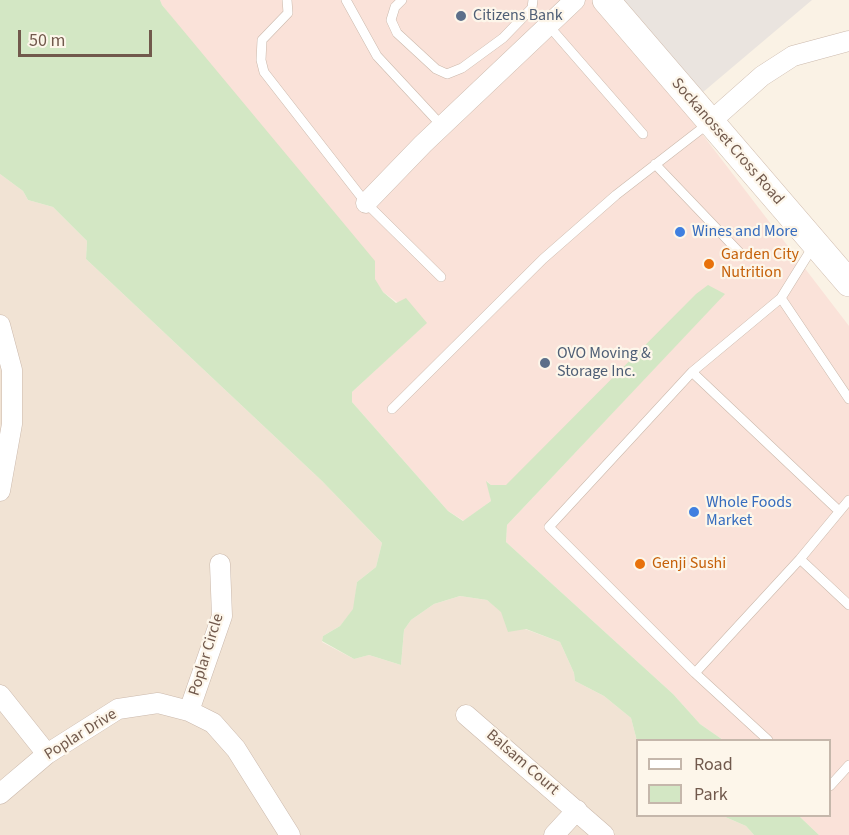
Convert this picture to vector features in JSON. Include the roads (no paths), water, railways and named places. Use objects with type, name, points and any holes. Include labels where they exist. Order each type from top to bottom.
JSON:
[{"type":"street","points":[[366,202],[442,126],[575,0]]},
{"type":"street","name":"Sockanosset Cross Road","points":[[606,0],[709,123],[816,243],[846,273]]},
{"type":"street","points":[[709,123],[762,76],[793,56],[849,41]]},
{"type":"street","points":[[0,325],[12,370],[12,424],[0,491]]},
{"type":"street","name":"Poplar Circle","points":[[189,711],[222,616],[220,564]]},
{"type":"street","points":[[0,695],[47,754]]},
{"type":"street","name":"Poplar Drive","points":[[0,794],[47,754],[118,709],[158,703],[189,711],[213,723],[236,749],[290,835]]},
{"type":"street","name":"Balsam Court","points":[[466,715],[604,835]]},
{"type":"street","points":[[554,835],[577,810]]},
{"type":"lane","points":[[287,0],[288,13],[262,40],[261,60],[264,72],[366,202],[441,277]]},
{"type":"lane","points":[[346,0],[377,56],[442,126]]},
{"type":"lane","points":[[402,0],[395,7],[391,20],[397,33],[436,69],[447,74],[462,68],[503,38],[532,8],[533,0]]},
{"type":"lane","points":[[548,25],[643,134]]},
{"type":"lane","points":[[392,409],[543,259],[616,195],[709,123]]},
{"type":"lane","points":[[656,164],[740,253]]},
{"type":"lane","points":[[766,739],[695,673],[549,527],[692,372],[781,298],[816,243]]},
{"type":"lane","points":[[781,298],[849,399]]},
{"type":"lane","points":[[692,372],[839,511]]},
{"type":"lane","points":[[695,673],[800,560],[849,500]]},
{"type":"lane","points":[[800,560],[849,605]]},
{"type":"lane","points":[[831,785],[849,765]]},
{"type":"place","name":"Citizens Bank","points":[[461,16]]},
{"type":"place","name":"Wines and More","points":[[680,232]]},
{"type":"place","name":"Garden City Nutrition","points":[[709,264]]},
{"type":"place","name":"OVO Moving & Storage Inc.","points":[[545,363]]},
{"type":"place","name":"Whole Foods Market","points":[[694,512]]},
{"type":"place","name":"Genji Sushi","points":[[640,564]]}]
